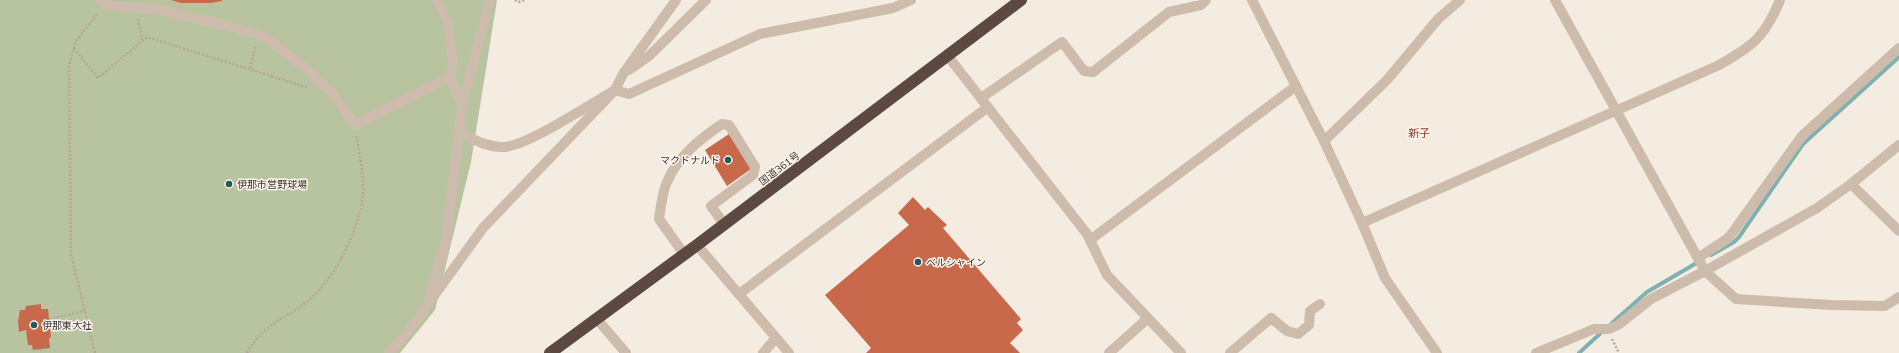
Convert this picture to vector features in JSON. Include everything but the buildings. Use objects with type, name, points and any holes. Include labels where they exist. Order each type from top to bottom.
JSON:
[{"type":"highway","name":"国道361号","points":[[550,353],[697,245],[1021,0]]},
{"type":"street","points":[[437,0],[448,23],[453,64],[450,77],[462,105]]},
{"type":"street","points":[[427,304],[446,241],[462,105],[490,0]]},
{"type":"street","points":[[389,353],[410,329],[483,228],[615,90],[623,74],[676,0]]},
{"type":"street","points":[[623,74],[650,56],[706,0]]},
{"type":"street","points":[[460,132],[480,144],[504,147],[525,141],[615,90],[629,94],[760,34],[893,8],[911,0]]},
{"type":"street","points":[[981,98],[1062,42],[1084,71],[1093,72],[1168,12],[1201,5],[1206,0]]},
{"type":"street","points":[[1252,0],[1324,141],[1362,223],[1384,278],[1437,353]]},
{"type":"street","points":[[1324,141],[1387,80],[1438,19],[1460,0]]},
{"type":"street","points":[[1555,0],[1615,111],[1701,263],[1736,299],[1831,305],[1884,306],[1899,297]]},
{"type":"street","points":[[1362,223],[1717,66],[1745,51],[1761,35],[1772,18],[1780,0]]},
{"type":"street","points":[[103,3],[168,12],[264,36],[305,68],[328,89],[355,125],[450,77]]},
{"type":"street","points":[[1536,353],[1594,329],[1604,329],[1618,325],[1701,263],[1734,232],[1802,136],[1899,48]]},
{"type":"street","points":[[947,55],[1090,240],[1107,275],[1147,319],[1181,353]]},
{"type":"street","points":[[1090,240],[1296,86]]},
{"type":"street","points":[[739,294],[988,107]]},
{"type":"street","points":[[684,254],[659,219],[667,182],[678,163],[696,141],[722,124],[729,125],[755,167],[753,175],[711,206],[724,224]]},
{"type":"street","points":[[1701,263],[1817,208],[1851,184],[1899,145]]},
{"type":"street","points":[[1851,184],[1899,231]]},
{"type":"street","points":[[697,245],[788,353]]},
{"type":"street","points":[[1230,353],[1270,318],[1287,331],[1298,334],[1309,325],[1310,311],[1320,304]]},
{"type":"street","points":[[596,318],[626,353]]},
{"type":"street","points":[[1109,353],[1147,319]]},
{"type":"street","points":[[763,353],[776,338]]},
{"type":"path","points":[[515,0],[519,2],[525,0]]},
{"type":"path","points":[[95,353],[71,254],[69,65],[76,41],[103,3]]},
{"type":"path","points":[[135,8],[142,40]]},
{"type":"path","points":[[250,68],[258,34]]},
{"type":"path","points":[[74,48],[98,78],[147,37],[300,84],[312,90]]},
{"type":"path","points":[[247,353],[263,330],[309,300],[326,282],[354,231],[363,196],[362,163],[355,125]]},
{"type":"path","points":[[49,319],[85,311]]},
{"type":"path","points":[[40,349],[41,353]]},
{"type":"green space","points":[[0,0],[497,0],[471,162],[435,310],[400,353],[0,353]]},
{"type":"waterway","points":[[1711,255],[1734,242],[1739,237],[1803,144],[1899,57]]},
{"type":"waterway","points":[[1611,324],[1647,292],[1700,261]]},
{"type":"waterway","points":[[1579,353],[1603,331]]},
{"type":"place","name":"マクドナルド","points":[[728,160]]},
{"type":"place","name":"伊那市営野球場","points":[[229,184]]},
{"type":"place","name":"ベルシャイン","points":[[918,262]]},
{"type":"place","name":"伊那東大社","points":[[34,325]]},
{"type":"district","name":"新子","points":[[1419,133]]}]
